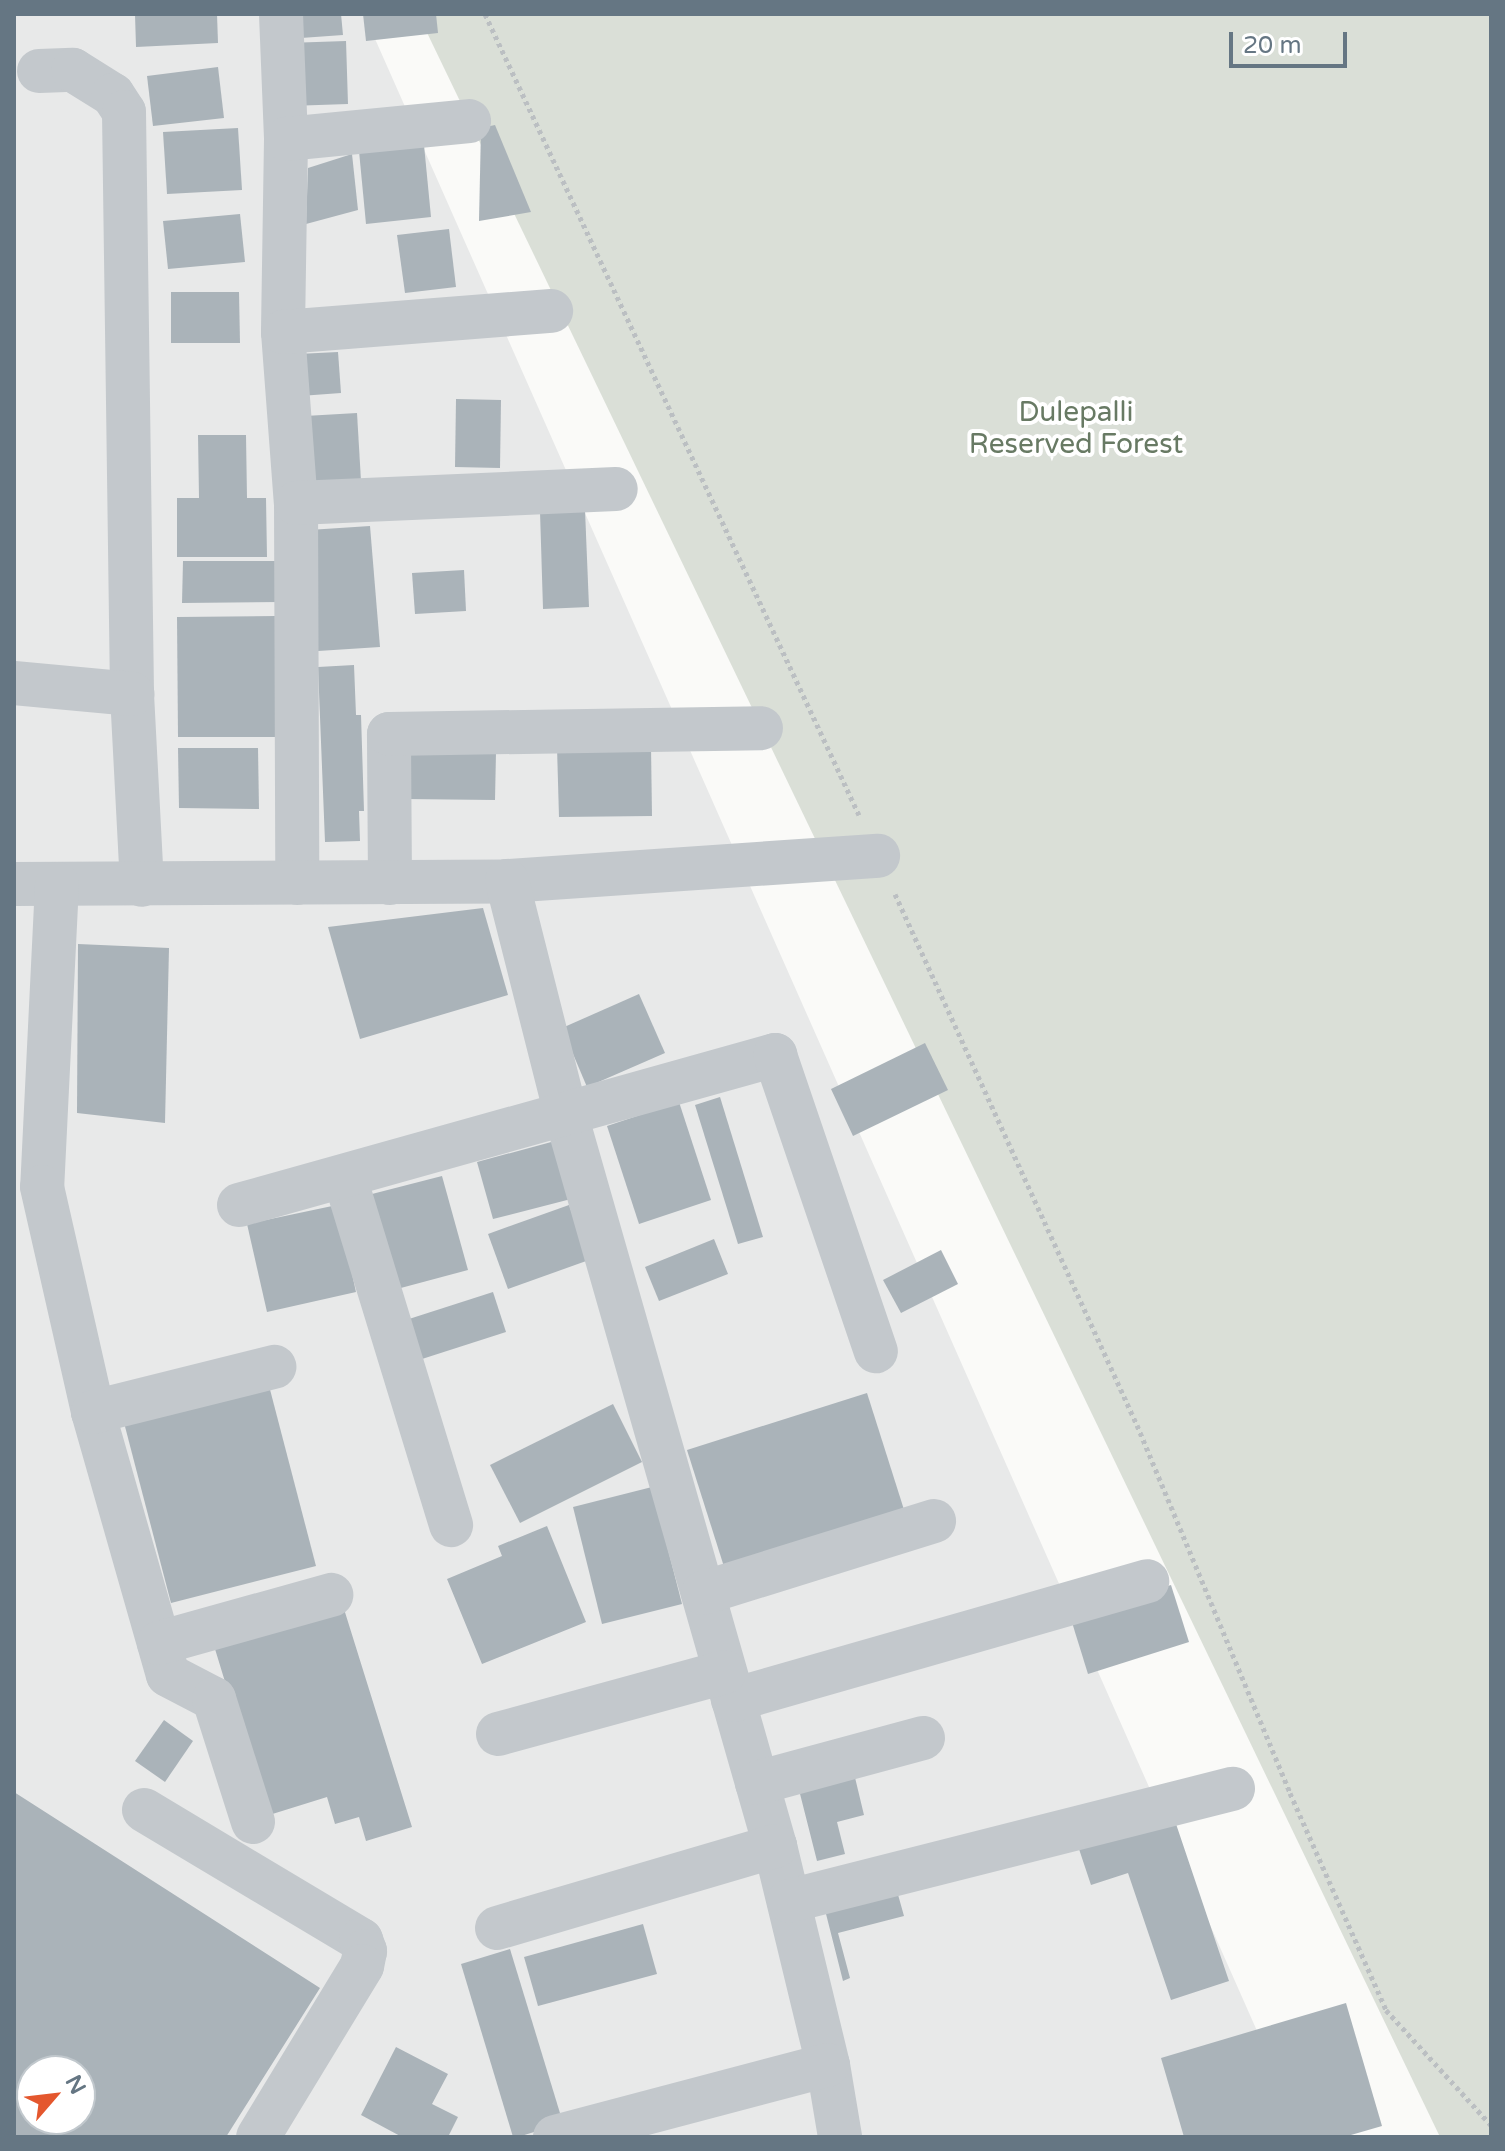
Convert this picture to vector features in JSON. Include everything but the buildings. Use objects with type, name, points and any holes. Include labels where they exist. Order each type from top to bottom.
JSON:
[{"type":"street","points":[[281,14],[286,139],[283,332],[296,503],[297,883]]},
{"type":"street","points":[[39,71],[73,70],[113,95],[124,112],[132,694],[142,885]]},
{"type":"street","points":[[286,139],[469,121]]},
{"type":"street","points":[[283,332],[551,311]]},
{"type":"street","points":[[296,503],[616,489]]},
{"type":"street","points":[[14,683],[132,694]]},
{"type":"street","points":[[390,883],[389,734],[761,728]]},
{"type":"street","points":[[14,884],[507,881],[878,856]]},
{"type":"street","points":[[507,881],[566,1115],[775,1846],[828,2065],[840,2137]]},
{"type":"street","points":[[57,884],[28,1189],[163,1659],[214,1699],[253,1822]]},
{"type":"street","points":[[239,1205],[345,1178],[775,1055],[876,1351]]},
{"type":"street","points":[[345,1178],[451,1525]]},
{"type":"street","points":[[93,1412],[274,1367]]},
{"type":"street","points":[[703,1593],[934,1521]]},
{"type":"street","points":[[498,1734],[729,1686],[1147,1581]]},
{"type":"street","points":[[163,1659],[331,1595]]},
{"type":"street","points":[[757,1783],[923,1738]]},
{"type":"street","points":[[789,1901],[1233,1789]]},
{"type":"street","points":[[144,1810],[361,1940],[365,1951],[362,1966],[258,2137]]},
{"type":"street","points":[[497,1928],[775,1846]]},
{"type":"street","points":[[555,2137],[828,2065]]},
{"type":"path","points":[[485,14],[878,856],[1137,1425],[1290,1793],[1386,2010],[1491,2125]]},
{"type":"shaded area","points":[[14,14],[364,14],[1304,2137],[14,2137]]},
{"type":"green space","name":"Dulepalli Reserved Forest","points":[[418,14],[1491,14],[1491,2137],[1440,2137]]}]
